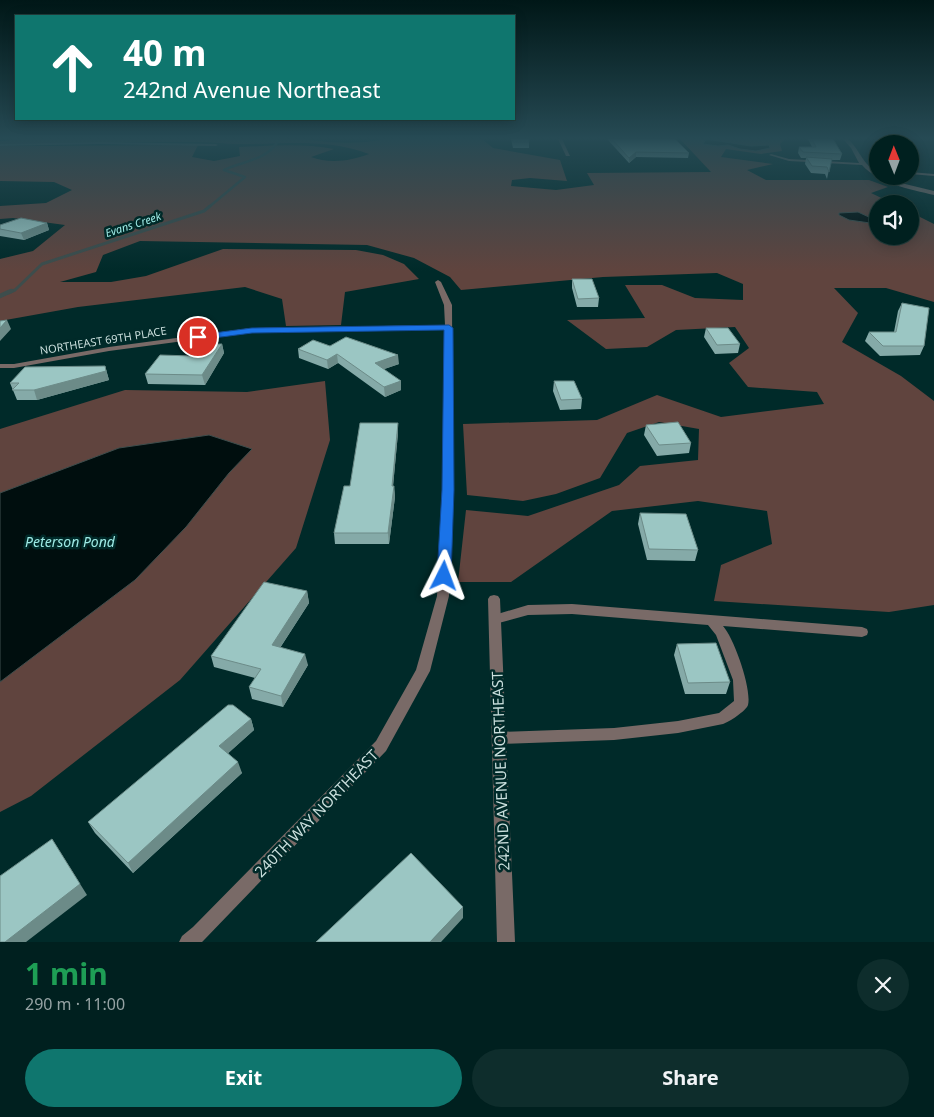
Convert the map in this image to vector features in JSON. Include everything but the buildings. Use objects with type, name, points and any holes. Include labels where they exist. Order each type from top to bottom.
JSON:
[{"type":"street","points":[[903,185],[934,192]]},
{"type":"street","points":[[438,282],[448,305],[449,328]]},
{"type":"street","name":"NORTHEAST 69TH PLACE","points":[[0,366],[14,366],[109,349],[252,330],[449,328]]},
{"type":"street","name":"240TH WAY NORTHEAST","points":[[188,942],[199,933],[381,746],[423,671],[443,596],[448,490],[449,328]]},
{"type":"street","name":"242ND AVENUE NORTHEAST","points":[[494,599],[506,942]]},
{"type":"street","points":[[495,619],[528,610],[572,609],[862,632]]},
{"type":"street","points":[[499,738],[614,734],[678,727],[723,718],[740,704],[740,680],[722,633],[712,621]]},
{"type":"shaded area","points":[[56,183],[512,183],[511,186],[556,190],[594,185],[593,183],[869,183],[869,185],[888,187],[871,193],[875,195],[869,195],[869,245],[919,245],[919,216],[934,224],[934,302],[886,288],[834,288],[858,313],[842,342],[901,376],[934,401],[934,605],[889,612],[714,601],[721,565],[772,544],[767,511],[698,501],[612,511],[511,582],[458,582],[466,510],[528,516],[619,485],[640,466],[698,460],[699,429],[659,422],[627,433],[600,478],[556,494],[523,501],[467,495],[463,424],[597,420],[657,395],[721,417],[824,404],[817,392],[748,387],[729,363],[749,348],[735,327],[676,330],[647,347],[606,349],[567,320],[645,318],[625,285],[662,285],[695,298],[743,300],[743,284],[717,273],[603,277],[461,290],[450,277],[414,258],[367,245],[140,241],[103,255],[96,272],[60,282],[111,282],[146,276],[223,249],[356,250],[383,255],[404,264],[419,279],[345,292],[341,325],[286,326],[282,299],[245,287],[78,307],[0,321],[0,259],[33,251],[65,225],[13,218],[0,219],[0,206],[46,203],[72,190]]},
{"type":"shaded area","points":[[325,381],[330,440],[296,548],[180,680],[31,796],[0,812],[0,429],[125,390],[247,392]]},
{"type":"water","points":[[858,212],[869,217],[869,223],[849,220],[839,215],[839,213]]},
{"type":"water","name":"Peterson Pond","points":[[209,435],[252,449],[229,473],[186,527],[135,580],[0,682],[0,493],[119,448]]},
{"type":"waterway","name":"Evans Creek","points":[[209,207],[238,183]]},
{"type":"waterway","name":"Evans Creek","points":[[8,293],[15,290],[42,264],[204,211],[210,206]]},
{"type":"waterway","name":"Evans Creek","points":[[0,296],[11,291]]},
{"type":"route","points":[[198,337],[252,330],[449,328],[448,490],[444,576]]}]
